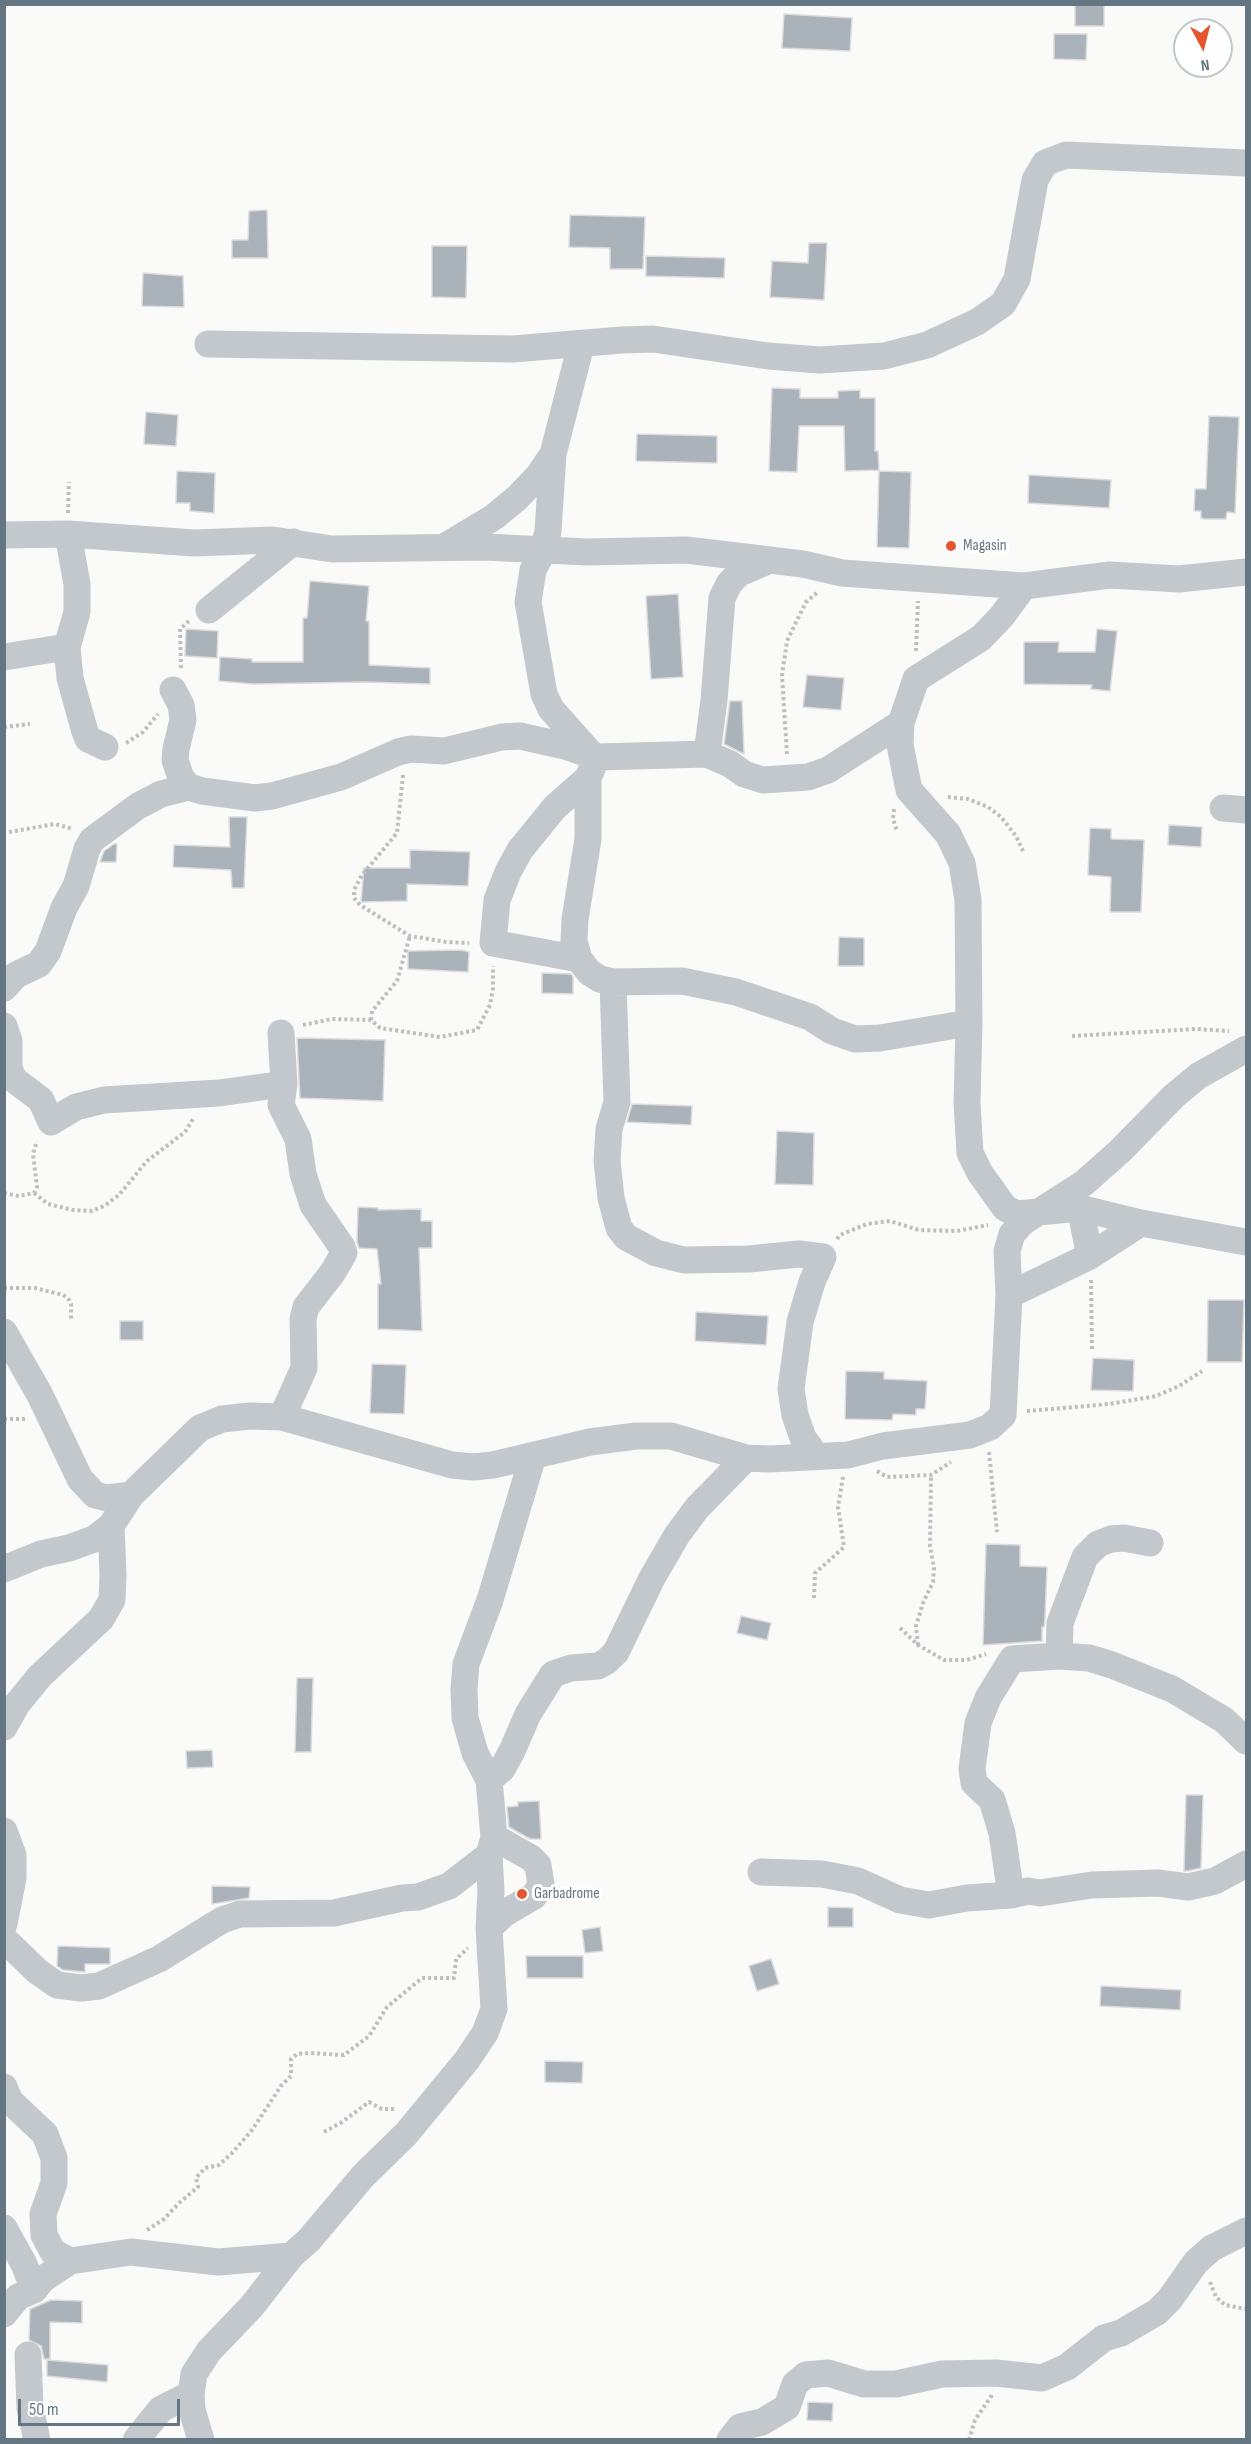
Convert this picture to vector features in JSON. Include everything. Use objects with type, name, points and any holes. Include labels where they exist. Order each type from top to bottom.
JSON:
[{"type":"street","points":[[208,344],[513,349],[581,345],[622,339],[653,339],[768,356],[820,360],[885,356],[927,345],[976,322],[1003,304],[1017,279],[1035,180],[1045,163],[1066,156],[1246,162]]},
{"type":"street","points":[[581,345],[553,454],[548,531],[543,551],[533,570],[528,602],[544,694],[551,709],[593,763],[588,839],[574,919],[574,941],[579,959],[589,972],[600,979],[613,982],[682,981],[712,985],[800,1013],[832,1031],[855,1039],[880,1038],[969,1023]]},
{"type":"street","points":[[443,548],[494,517],[517,498],[538,476],[553,454]]},
{"type":"street","points":[[4,535],[68,534],[194,543],[273,540],[332,549],[484,547],[543,551],[686,550],[803,564],[842,573],[1024,586],[1110,575],[1179,579],[1246,572]]},
{"type":"street","points":[[68,534],[77,585],[77,612],[67,647],[70,678],[88,739],[105,747]]},
{"type":"street","points":[[209,609],[292,542]]},
{"type":"street","points":[[707,754],[722,598],[729,584],[738,574],[770,560]]},
{"type":"street","points":[[1024,586],[1002,616],[981,638],[916,679],[900,723],[900,745],[909,790],[948,834],[962,863],[968,900],[967,1103],[970,1154],[980,1173],[1005,1208],[1017,1214],[1080,1208],[1141,1223],[1246,1242]]},
{"type":"street","points":[[4,657],[67,647]]},
{"type":"street","points":[[173,690],[182,705],[183,720],[176,760],[181,778],[189,787]]},
{"type":"street","points":[[4,988],[16,975],[39,964],[48,951],[64,908],[76,886],[92,840],[161,794],[189,787],[202,791],[255,798],[272,796],[341,777],[385,756],[411,749],[444,751],[502,737],[520,736],[564,746],[593,763],[707,754],[730,764],[744,774],[763,780],[788,779],[808,777],[828,770],[900,723]]},
{"type":"street","points":[[579,959],[492,943],[497,900],[520,850],[593,763]]},
{"type":"street","points":[[613,982],[617,1102],[609,1129],[607,1161],[614,1211],[619,1228],[626,1237],[656,1253],[684,1260],[749,1259],[799,1254],[823,1257],[812,1282],[800,1322],[791,1389],[795,1415],[803,1438],[816,1456]]},
{"type":"street","points":[[4,1026],[9,1041],[11,1074],[16,1081],[41,1100],[51,1122],[76,1107],[104,1100],[219,1093],[284,1084]]},
{"type":"street","points":[[281,1033],[284,1084],[281,1105],[298,1139],[307,1189],[313,1205],[344,1253],[333,1272],[306,1307],[303,1319],[304,1368],[282,1418]]},
{"type":"street","points":[[4,1569],[41,1554],[69,1548],[94,1539],[111,1526],[131,1495],[200,1428],[222,1419],[250,1416],[282,1418],[452,1465],[473,1467],[493,1465],[591,1442],[636,1436],[671,1436],[746,1458],[848,1455],[988,1426],[1009,1295],[1007,1251],[1012,1234],[1023,1222],[1084,1183],[1174,1096],[1241,1041]]},
{"type":"street","points":[[1080,1208],[1090,1256]]},
{"type":"street","points":[[1009,1295],[1090,1256],[1141,1223]]},
{"type":"street","points":[[4,1332],[40,1395],[80,1479],[95,1495],[101,1497],[131,1495]]},
{"type":"street","points":[[201,2439],[192,2410],[191,2394],[194,2374],[209,2351],[252,2306],[291,2256],[309,2240],[386,2151],[406,2134],[461,2068],[485,2033],[494,2009],[489,1928],[492,1846],[489,1780],[475,1753],[465,1718],[464,1689],[466,1664],[490,1600],[533,1456]]},
{"type":"street","points":[[489,1780],[502,1769],[513,1751],[528,1714],[553,1674],[571,1668],[598,1666],[616,1652],[652,1578],[677,1535],[697,1508],[746,1458]]},
{"type":"street","points":[[4,1727],[17,1704],[40,1676],[101,1619],[112,1600],[111,1526]]},
{"type":"street","points":[[1059,1656],[1060,1623],[1085,1557],[1098,1544],[1111,1539],[1134,1539],[1150,1543]]},
{"type":"street","points":[[1011,1895],[1002,1833],[992,1800],[974,1782],[972,1769],[978,1723],[988,1698],[1012,1659],[1059,1656],[1089,1658],[1154,1680],[1224,1720],[1246,1741]]},
{"type":"street","points":[[4,1831],[13,1855],[13,1878],[4,1924]]},
{"type":"street","points":[[489,1928],[506,1912],[534,1896],[541,1885],[538,1865],[531,1858],[492,1846]]},
{"type":"street","points":[[4,1939],[37,1971],[57,1985],[81,1988],[99,1986],[159,1959],[222,1920],[240,1914],[334,1913],[402,1898],[418,1897],[449,1886],[492,1846]]},
{"type":"street","points":[[761,1872],[831,1875],[858,1881],[900,1900],[929,1905],[968,1898],[1011,1895],[1028,1891],[1040,1893],[1092,1885],[1158,1883],[1188,1887],[1215,1881],[1246,1863]]},
{"type":"street","points":[[4,2087],[10,2101],[45,2134],[54,2158],[54,2183],[43,2214],[44,2235],[53,2252],[70,2261]]},
{"type":"street","points":[[4,2228],[24,2264],[34,2290]]},
{"type":"street","points":[[730,2439],[740,2427],[762,2422],[787,2407],[795,2384],[806,2375],[828,2373],[864,2384],[896,2384],[942,2374],[1006,2374],[1042,2378],[1067,2367],[1104,2338],[1122,2333],[1157,2312],[1170,2300],[1196,2262],[1212,2248],[1246,2231]]},
{"type":"street","points":[[4,2314],[18,2297],[34,2290],[43,2279],[70,2261],[131,2252],[218,2262],[291,2256]]},
{"type":"street","points":[[28,2355],[30,2408],[37,2439]]},
{"type":"street","points":[[136,2439],[161,2409],[191,2394]]},
{"type":"path","points":[[788,779],[782,675],[787,641],[806,602],[842,573]]},
{"type":"path","points":[[916,679],[919,579]]},
{"type":"path","points":[[4,727],[30,724]]},
{"type":"path","points":[[281,1033],[320,1020],[371,1020],[380,1028],[432,1036],[452,1035],[477,1030],[490,1005],[493,988],[492,943],[447,942],[410,936],[360,905],[354,898],[354,890],[368,866],[397,833],[404,766],[411,749]]},
{"type":"path","points":[[9,832],[55,824],[67,826],[92,840]]},
{"type":"path","points":[[371,1020],[372,1011],[397,981],[410,936]]},
{"type":"path","points":[[1072,1036],[1225,1029],[1241,1041]]},
{"type":"path","points":[[34,1193],[48,1204],[73,1210],[92,1211],[104,1206],[119,1195],[147,1161],[185,1132],[201,1108],[219,1093]]},
{"type":"path","points":[[34,1193],[37,1187],[33,1154],[39,1136],[51,1122]]},
{"type":"path","points":[[4,1193],[20,1196],[34,1193]]},
{"type":"path","points":[[823,1257],[840,1235],[867,1224],[890,1221],[919,1230],[957,1231],[989,1224],[1017,1214]]},
{"type":"path","points":[[1090,1256],[1093,1311],[1092,1351]]},
{"type":"path","points":[[4,1288],[35,1288],[63,1295],[68,1298],[70,1304],[71,1321]]},
{"type":"path","points":[[814,1598],[815,1573],[844,1547],[838,1507],[848,1455],[887,1477],[931,1475],[948,1465],[988,1426],[1156,1396],[1179,1386],[1202,1371]]},
{"type":"path","points":[[988,1426],[997,1532]]},
{"type":"path","points":[[918,1646],[916,1626],[933,1582],[934,1568],[930,1546],[931,1475]]},
{"type":"path","points":[[900,1628],[918,1646],[944,1660],[967,1660],[988,1653],[1002,1653],[1012,1659]]},
{"type":"path","points":[[131,2252],[143,2232],[164,2219],[198,2187],[196,2178],[205,2168],[219,2165],[252,2130],[266,2107],[291,2076],[291,2059],[303,2053],[322,2052],[344,2055],[351,2051],[369,2036],[387,2007],[422,1978],[454,1978],[456,1959],[489,1928]]},
{"type":"path","points":[[324,2133],[369,2102],[382,2109],[398,2109],[404,2103]]},
{"type":"path","points":[[1196,2262],[1209,2279],[1216,2297],[1226,2305],[1246,2308]]},
{"type":"path","points":[[969,2439],[975,2420],[1006,2374]]},
{"type":"building","points":[[1075,4],[1104,4],[1104,26],[1075,26]]},
{"type":"building","points":[[784,14],[852,18],[850,51],[782,48]]},
{"type":"building","points":[[1054,34],[1087,34],[1086,60],[1054,59]]},
{"type":"building","points":[[267,210],[268,258],[232,258],[232,240],[248,240],[249,211]]},
{"type":"building","points":[[570,215],[645,217],[643,269],[610,269],[610,248],[569,247]]},
{"type":"building","points":[[809,243],[827,243],[824,300],[770,297],[772,261],[808,263]]},
{"type":"building","points":[[432,246],[467,246],[466,298],[432,297]]},
{"type":"building","points":[[646,256],[725,258],[724,278],[646,276]]},
{"type":"building","points":[[143,273],[183,276],[184,307],[142,306]]},
{"type":"building","points":[[772,388],[800,389],[800,398],[838,398],[838,391],[860,390],[860,398],[875,398],[875,451],[878,451],[879,470],[845,471],[844,426],[799,426],[797,472],[769,471]]},
{"type":"building","points":[[146,412],[178,415],[176,446],[144,444]]},
{"type":"building","points":[[1209,416],[1239,417],[1235,513],[1227,512],[1226,519],[1204,519],[1201,518],[1201,511],[1194,511],[1195,489],[1206,489]]},
{"type":"building","points":[[637,434],[717,436],[717,463],[636,461]]},
{"type":"building","points":[[177,471],[215,473],[214,513],[190,511],[190,503],[176,503]]},
{"type":"building","points":[[879,471],[911,472],[909,548],[877,547]]},
{"type":"building","points":[[1029,475],[1111,480],[1109,508],[1028,503]]},
{"type":"building","points":[[310,581],[369,586],[366,621],[369,621],[369,665],[430,668],[430,684],[365,682],[254,684],[219,681],[220,657],[252,659],[252,662],[303,662],[303,618],[307,618]]},
{"type":"building","points":[[678,594],[683,677],[651,679],[646,596]]},
{"type":"building","points":[[186,629],[218,631],[217,658],[185,656]]},
{"type":"building","points":[[1097,629],[1117,631],[1110,691],[1091,689],[1092,685],[1024,684],[1024,642],[1059,642],[1058,652],[1095,652]]},
{"type":"building","points":[[807,675],[844,678],[841,710],[803,707]]},
{"type":"building","points":[[730,701],[742,701],[744,754],[724,744]]},
{"type":"building","points":[[229,817],[247,817],[244,888],[232,888],[231,870],[173,867],[174,845],[230,847]]},
{"type":"building","points":[[1169,825],[1202,827],[1201,847],[1168,845]]},
{"type":"building","points":[[1090,828],[1111,829],[1111,839],[1144,840],[1141,912],[1110,912],[1111,877],[1088,875]]},
{"type":"building","points":[[117,844],[116,862],[100,862],[104,851]]},
{"type":"building","points":[[410,850],[470,852],[468,886],[407,884],[407,901],[361,902],[364,868],[410,868]]},
{"type":"building","points":[[839,937],[864,938],[864,966],[838,966]]},
{"type":"building","points":[[461,950],[469,952],[468,972],[408,969],[408,951]]},
{"type":"building","points":[[542,973],[571,974],[573,994],[542,993]]},
{"type":"building","points":[[297,1038],[385,1040],[383,1101],[300,1098]]},
{"type":"building","points":[[632,1104],[692,1106],[691,1125],[627,1122]]},
{"type":"building","points":[[777,1131],[814,1133],[813,1185],[775,1184]]},
{"type":"building","points":[[358,1207],[378,1208],[378,1210],[421,1209],[421,1221],[432,1221],[432,1248],[419,1248],[422,1331],[378,1329],[378,1284],[381,1284],[377,1249],[359,1248],[357,1242]]},
{"type":"building","points":[[1208,1300],[1244,1300],[1242,1362],[1207,1362]]},
{"type":"building","points":[[696,1312],[768,1316],[766,1345],[695,1341]]},
{"type":"building","points":[[120,1321],[143,1321],[143,1340],[120,1340]]},
{"type":"building","points":[[1093,1358],[1134,1360],[1133,1391],[1091,1390]]},
{"type":"building","points":[[372,1364],[406,1365],[404,1414],[370,1413]]},
{"type":"building","points":[[846,1371],[884,1372],[884,1379],[927,1381],[925,1409],[916,1409],[916,1415],[893,1414],[892,1420],[845,1419]]},
{"type":"building","points":[[986,1544],[1020,1545],[1020,1566],[1047,1567],[1042,1641],[983,1645]]},
{"type":"building","points":[[741,1616],[771,1623],[767,1640],[737,1633]]},
{"type":"building","points":[[297,1678],[313,1678],[311,1752],[295,1752]]},
{"type":"building","points":[[212,1750],[213,1767],[187,1768],[186,1751]]},
{"type":"building","points":[[1186,1795],[1203,1795],[1201,1868],[1184,1871]]},
{"type":"building","points":[[539,1801],[541,1839],[530,1839],[509,1827],[507,1807],[518,1806],[518,1802]]},
{"type":"building","points":[[212,1886],[250,1887],[249,1898],[212,1904]]},
{"type":"building","points":[[828,1907],[853,1908],[853,1927],[828,1927]]},
{"type":"building","points":[[600,1927],[603,1951],[585,1953],[582,1930]]},
{"type":"building","points":[[58,1946],[110,1948],[110,1964],[85,1964],[85,1972],[63,1970],[57,1966]]},
{"type":"building","points":[[526,1956],[583,1956],[583,1978],[527,1978]]},
{"type":"building","points":[[771,1959],[779,1984],[757,1991],[749,1966]]},
{"type":"building","points":[[1101,1986],[1181,1990],[1180,2010],[1100,2006]]},
{"type":"building","points":[[545,2061],[583,2062],[582,2083],[545,2082]]},
{"type":"building","points":[[51,2300],[82,2301],[82,2323],[50,2322],[50,2359],[44,2359],[41,2346],[29,2340],[30,2309]]},
{"type":"building","points":[[47,2360],[108,2365],[107,2382],[47,2376]]},
{"type":"building","points":[[808,2402],[833,2403],[832,2421],[807,2420]]},
{"type":"place","name":"Magasin","points":[[951,546]]},
{"type":"place","name":"Garbadrome","points":[[522,1894]]}]
